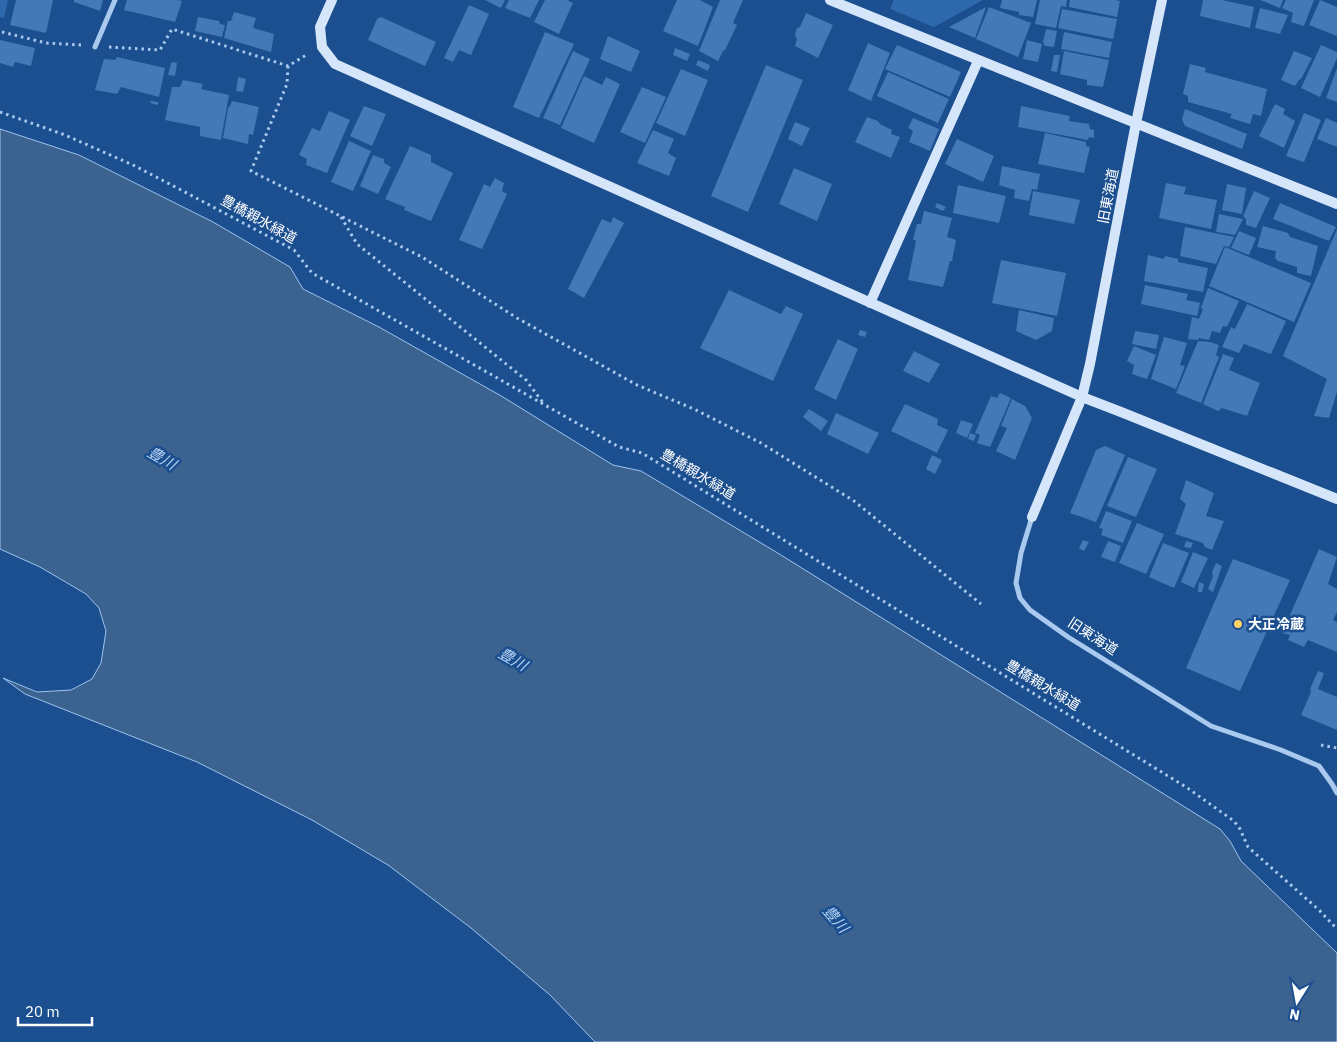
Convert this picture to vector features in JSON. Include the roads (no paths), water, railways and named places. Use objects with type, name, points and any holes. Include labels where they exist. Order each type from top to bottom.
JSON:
[{"type":"street","points":[[95,47],[115,0]]},
{"type":"street","points":[[332,0],[320,27],[322,47],[335,64],[1082,398],[1337,499]]},
{"type":"street","points":[[830,0],[1337,204]]},
{"type":"street","name":"旧東海道","points":[[1162,0],[1082,398],[1032,517],[1021,552],[1016,583],[1020,598],[1030,610],[1068,637],[1211,726],[1281,750],[1319,766],[1337,793]]},
{"type":"street","points":[[870,303],[978,61]]},
{"type":"water","name":"豊川","points":[[0,129],[79,155],[213,222],[290,267],[303,289],[379,327],[503,397],[613,465],[641,471],[781,555],[1220,829],[1230,841],[1241,861],[1337,953],[1337,1042],[595,1042],[550,995],[471,928],[388,865],[312,820],[197,762],[25,694],[3,678],[37,692],[71,690],[92,679],[101,663],[106,631],[99,608],[86,594],[40,567],[0,549]]},
{"type":"place","name":"大正冷蔵","points":[[1238,624]]}]
